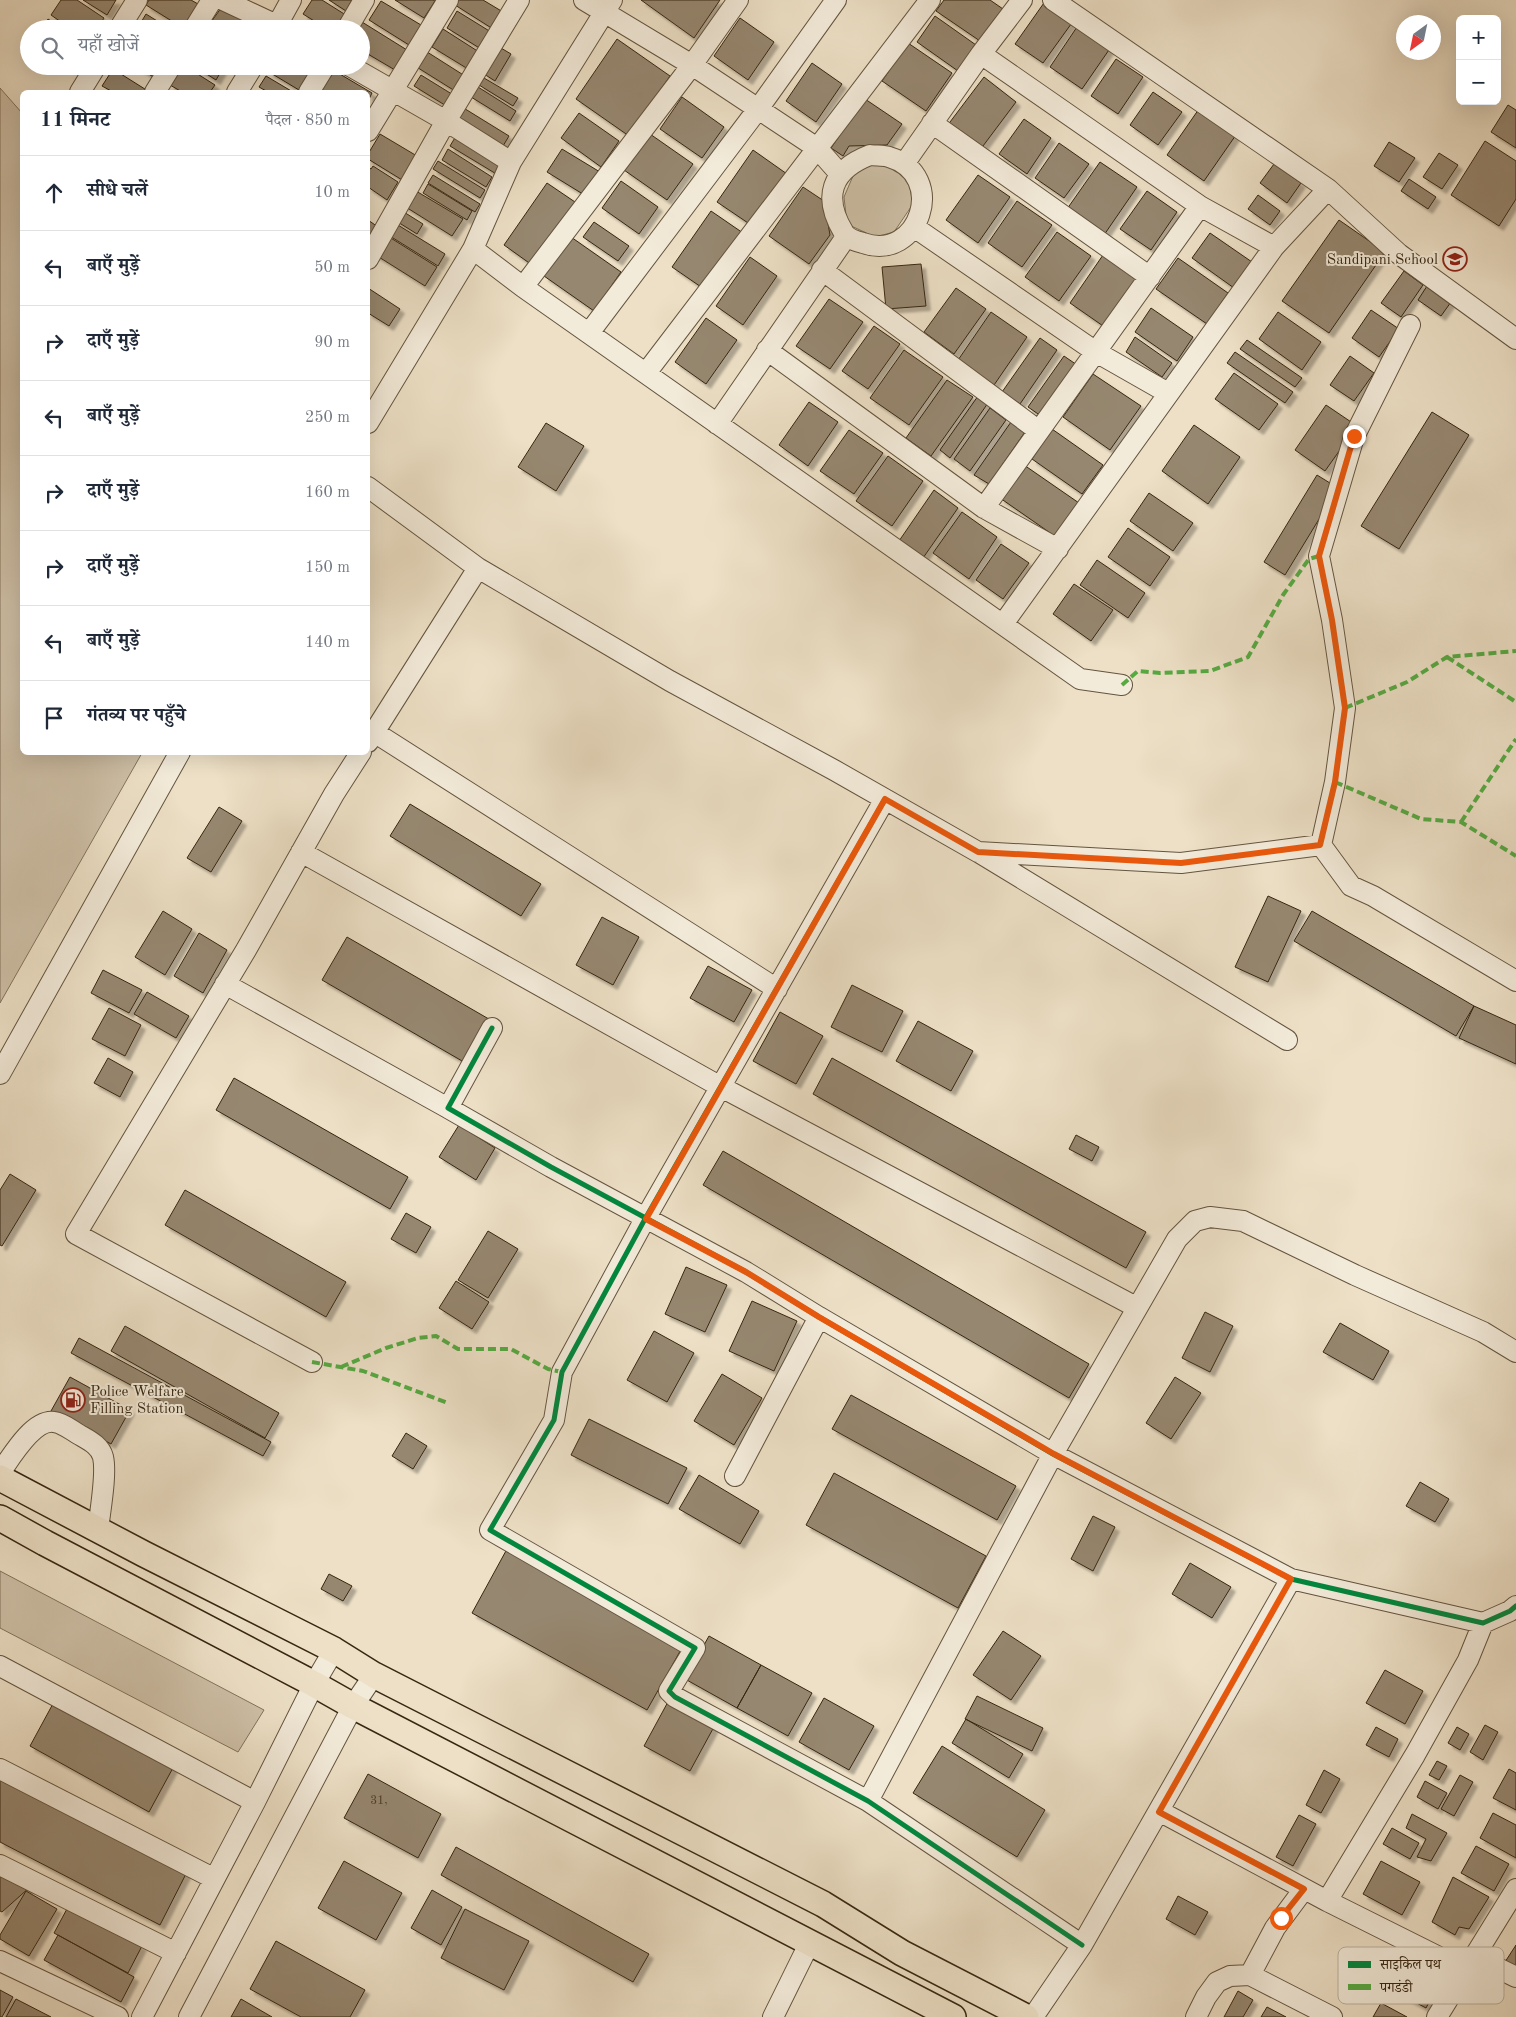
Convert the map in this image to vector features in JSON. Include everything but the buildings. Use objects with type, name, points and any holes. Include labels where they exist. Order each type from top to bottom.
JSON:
[{"type":"main road","points":[[0,1478],[334,1650],[374,1675],[823,1904],[902,1953],[1026,2017]]},
{"type":"main road","points":[[0,1518],[314,1684],[352,1706],[953,2017]]},
{"type":"street","points":[[125,20],[137,0]]},
{"type":"street","points":[[200,20],[212,0]]},
{"type":"street","points":[[223,0],[264,20]]},
{"type":"street","points":[[282,20],[291,0]]},
{"type":"street","points":[[352,20],[364,0]]},
{"type":"street","points":[[370,128],[448,0]]},
{"type":"street","points":[[370,255],[446,121],[519,0]]},
{"type":"street","points":[[584,0],[608,6],[692,65],[817,148],[840,174]]},
{"type":"street","points":[[523,287],[692,65],[738,0]]},
{"type":"street","points":[[588,334],[758,109],[836,0]]},
{"type":"street","points":[[646,373],[930,0]]},
{"type":"street","points":[[904,164],[980,54],[1022,0]]},
{"type":"street","points":[[1053,0],[1328,189],[1399,254],[1516,339]]},
{"type":"street","points":[[370,420],[473,249],[511,162],[608,6]]},
{"type":"street","points":[[980,54],[1200,206],[1274,247]]},
{"type":"street","points":[[81,90],[90,75]]},
{"type":"street","points":[[156,90],[165,75]]},
{"type":"street","points":[[238,90],[247,75]]},
{"type":"street","points":[[310,90],[319,75]]},
{"type":"street","points":[[365,75],[446,121],[511,162]]},
{"type":"street","points":[[932,123],[1150,277]]},
{"type":"street","points":[[870,155],[888,156],[904,164],[916,177],[922,193],[922,211],[914,227],[901,239],[884,245],[867,245],[846,237],[838,224],[832,208],[833,190],[840,174],[853,162],[870,155]]},
{"type":"street","points":[[1002,624],[1058,549],[1274,247],[1328,189]]},
{"type":"street","points":[[984,508],[1200,206]]},
{"type":"street","points":[[914,227],[1096,352],[1168,393]]},
{"type":"street","points":[[718,424],[846,237]]},
{"type":"street","points":[[473,249],[588,334],[1080,679],[1122,685]]},
{"type":"street","points":[[822,270],[1039,431]]},
{"type":"street","points":[[1320,845],[1335,782],[1345,708],[1332,620],[1319,556],[1354,436],[1410,325]]},
{"type":"street","points":[[768,350],[984,508],[1058,549]]},
{"type":"street","points":[[370,488],[478,568],[670,681],[978,852],[1287,1040]]},
{"type":"street","points":[[478,568],[371,737],[777,989]]},
{"type":"street","points":[[0,1074],[178,755]]},
{"type":"street","points":[[312,1362],[76,1234],[225,984],[334,794],[359,755]]},
{"type":"street","points":[[885,799],[646,1219],[562,1372],[554,1420],[490,1530],[695,1648],[669,1691],[675,1696],[868,1801],[1082,1945]]},
{"type":"street","points":[[978,852],[1181,863],[1320,845]]},
{"type":"street","points":[[1320,845],[1351,886],[1373,896],[1516,981]]},
{"type":"street","points":[[301,852],[721,1087],[1136,1307]]},
{"type":"street","points":[[225,984],[646,1219],[746,1272],[819,1317],[1054,1454],[1291,1579],[1483,1623],[1510,1611],[1516,1606]]},
{"type":"street","points":[[448,1108],[492,1028]]},
{"type":"street","points":[[868,1801],[1054,1454],[1136,1307],[1177,1239],[1195,1222],[1210,1217],[1243,1222],[1355,1275],[1483,1332],[1516,1352]]},
{"type":"street","points":[[735,1476],[819,1317]]},
{"type":"street","points":[[0,1473],[24,1439],[38,1426],[48,1422],[55,1422],[64,1426],[91,1442],[99,1449],[103,1457],[104,1469],[98,1530]]},
{"type":"street","points":[[1033,2017],[1082,1945],[1291,1579]]},
{"type":"street","points":[[1327,1901],[1415,1755],[1468,1660],[1483,1623]]},
{"type":"street","points":[[142,2017],[176,1954],[213,1878],[255,1802],[314,1684],[334,1650]]},
{"type":"street","points":[[0,1666],[255,1802]]},
{"type":"street","points":[[189,2017],[352,1706],[374,1675]]},
{"type":"street","points":[[0,1769],[213,1878]]},
{"type":"street","points":[[1159,1812],[1327,1901],[1432,1947]]},
{"type":"street","points":[[0,1865],[176,1954]]},
{"type":"street","points":[[1250,1974],[1275,1928],[1304,1889]]},
{"type":"street","points":[[1479,1947],[1516,1889]]},
{"type":"street","points":[[773,2017],[810,1942]]},
{"type":"street","points":[[0,1961],[118,2017]]},
{"type":"street","points":[[1504,1973],[1516,1977]]},
{"type":"street","points":[[1196,2017],[1206,1997],[1217,1982],[1230,1976],[1250,1974],[1332,2017]]},
{"type":"street","points":[[1437,2017],[1445,2004]]},
{"type":"shaded area","points":[[0,88],[20,111],[20,755],[141,755],[0,1003]]},
{"type":"shaded area","points":[[859,162],[886,164],[907,171],[913,204],[894,232],[875,237],[847,224],[844,197]]},
{"type":"shaded area","points":[[0,1571],[264,1710],[238,1752],[0,1628]]},
{"type":"marked path","points":[[1122,685],[1138,671],[1160,673],[1210,671],[1248,657],[1283,595],[1309,559],[1319,556]]},
{"type":"marked path","points":[[1345,708],[1407,682],[1447,657],[1516,651]]},
{"type":"marked path","points":[[1447,657],[1516,702]]},
{"type":"marked path","points":[[1461,822],[1516,739]]},
{"type":"marked path","points":[[1335,782],[1421,819],[1461,822],[1516,856]]},
{"type":"marked path","points":[[341,1367],[386,1348],[418,1338],[436,1336],[458,1349],[511,1349],[548,1369],[562,1372]]},
{"type":"marked path","points":[[312,1362],[363,1371],[448,1403]]},
{"type":"cycle path","points":[[885,799],[645,1219],[562,1372],[554,1420],[490,1530],[695,1648],[669,1691],[675,1697],[868,1801],[1082,1945]]},
{"type":"cycle path","points":[[492,1028],[448,1108],[551,1167],[746,1272],[1053,1454],[1291,1579],[1483,1623],[1510,1611],[1516,1606]]},
{"type":"place","name":"Sandipani School","points":[[1455,259]]},
{"type":"place","name":"Police Welfare Filling Station","points":[[73,1400]]},
{"type":"route","points":[[1281,1918],[1304,1889],[1159,1812],[1291,1579],[1054,1454],[819,1317],[746,1272],[646,1219],[885,799],[978,852],[1181,863],[1320,845],[1335,782],[1345,708],[1332,620],[1319,556],[1354,436]]}]
